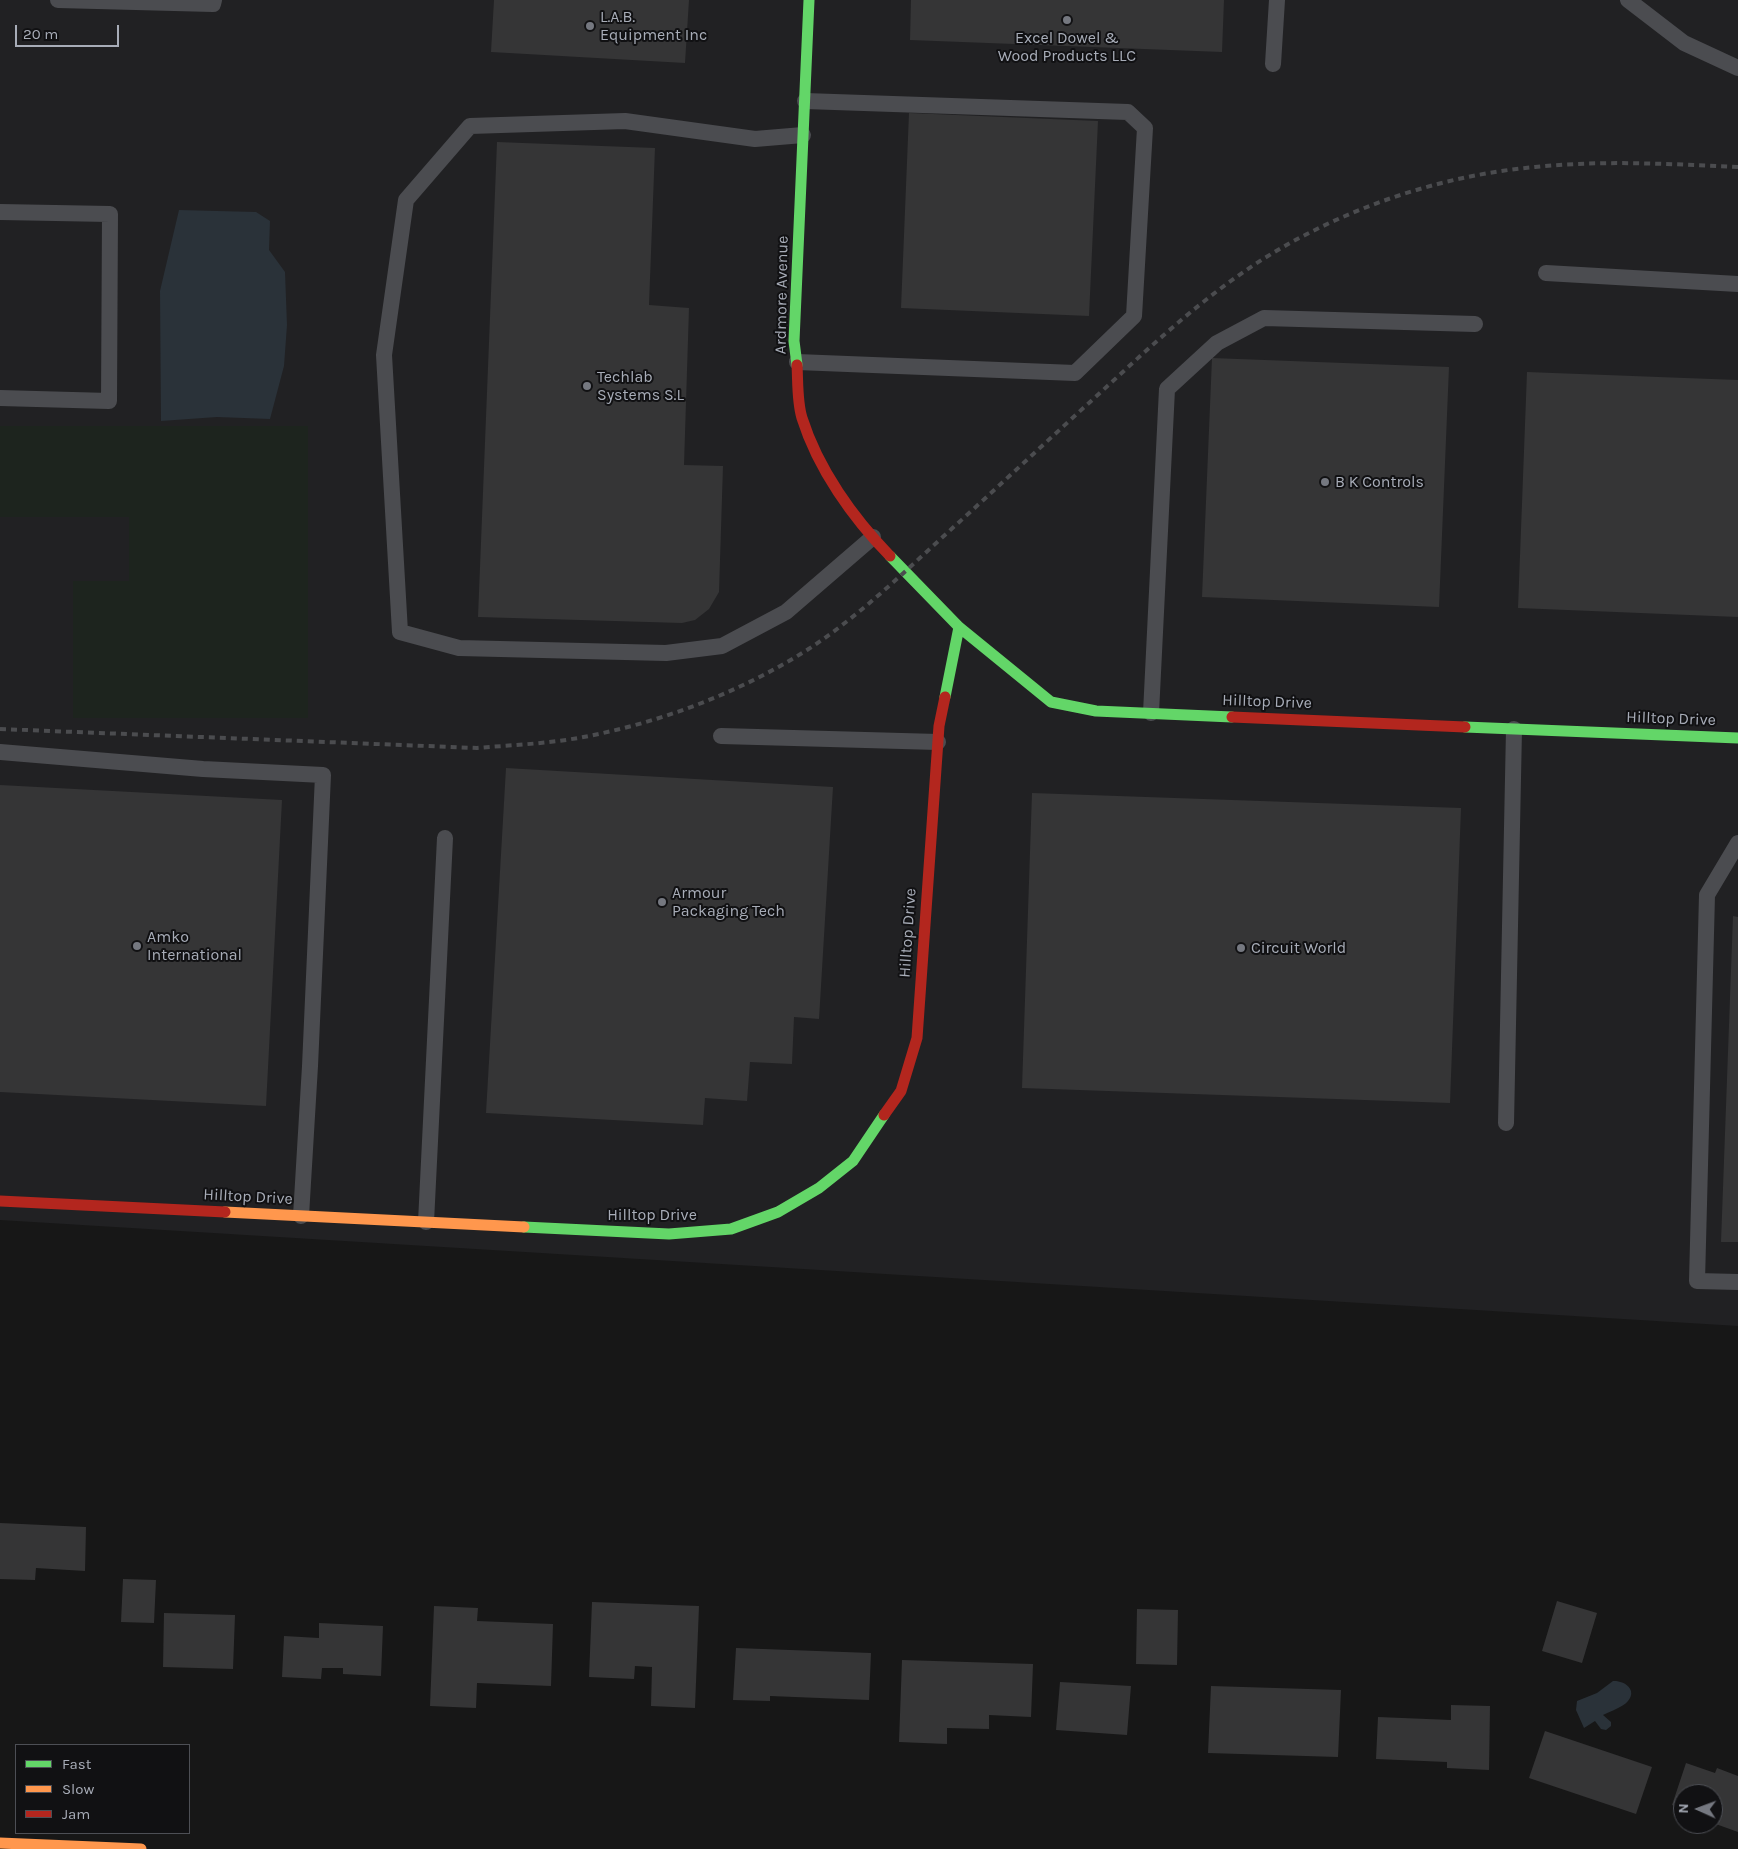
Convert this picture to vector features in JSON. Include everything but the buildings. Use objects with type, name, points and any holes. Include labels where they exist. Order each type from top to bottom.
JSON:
[{"type":"street","name":"Ardmore Avenue","points":[[809,0],[794,341],[802,417],[826,473],[841,496],[873,537],[959,627]]},
{"type":"street","name":"Hilltop Drive","points":[[0,1201],[669,1234],[731,1229],[778,1212],[819,1188],[853,1161],[901,1091],[917,1038],[939,726],[959,627],[1051,702],[1096,711],[1738,738]]},
{"type":"street","points":[[0,1843],[141,1849]]},
{"type":"lane","points":[[58,0],[213,4],[214,0]]},
{"type":"lane","points":[[1273,64],[1277,0]]},
{"type":"lane","points":[[1628,0],[1684,42],[1738,68]]},
{"type":"lane","points":[[796,362],[1075,372],[1134,316],[1145,128],[1128,112],[804,101]]},
{"type":"lane","points":[[803,135],[755,139],[625,121],[470,126],[406,200],[384,355],[400,632],[459,648],[666,653],[722,646],[786,612],[873,537]]},
{"type":"lane","points":[[0,212],[110,214],[108,401],[0,398]]},
{"type":"lane","points":[[1546,273],[1738,284]]},
{"type":"lane","points":[[1151,713],[1167,389],[1217,343],[1264,318],[1475,324]]},
{"type":"lane","points":[[1506,1123],[1514,729]]},
{"type":"lane","points":[[721,736],[938,742]]},
{"type":"lane","points":[[0,752],[203,769],[323,775],[301,1216]]},
{"type":"lane","points":[[426,1222],[445,838]]},
{"type":"lane","points":[[1738,843],[1708,895],[1698,1281],[1738,1282]]},
{"type":"shaded area","points":[[0,0],[1738,0],[1738,1326],[0,1220]]},
{"type":"shaded area","points":[[179,210],[256,212],[270,221],[269,250],[285,272],[287,325],[284,366],[270,419],[217,417],[161,421],[160,291]]},
{"type":"shaded area","points":[[0,426],[308,426],[308,718],[73,718],[73,581],[129,581],[129,517],[0,517]]},
{"type":"shaded area","points":[[1613,1681],[1621,1682],[1628,1686],[1631,1697],[1620,1707],[1603,1715],[1611,1722],[1611,1726],[1606,1730],[1601,1729],[1595,1721],[1584,1728],[1576,1710],[1577,1701],[1597,1693]]},
{"type":"railway","points":[[0,729],[477,748],[578,738],[608,732],[667,715],[697,705],[754,680],[807,650],[844,624],[896,580],[1173,327],[1250,267],[1307,234],[1361,209],[1389,199],[1447,182],[1505,170],[1611,163],[1738,167]]},
{"type":"traffic: fast","points":[[797,365],[794,341],[809,0]]},
{"type":"traffic: fast","points":[[890,556],[959,627],[1051,702],[1096,711],[1232,717]]},
{"type":"traffic: fast","points":[[945,697],[959,627]]},
{"type":"traffic: fast","points":[[1465,727],[1738,738]]},
{"type":"traffic: fast","points":[[524,1227],[669,1234],[731,1229],[778,1212],[819,1188],[853,1161],[884,1115]]},
{"type":"traffic: slow","points":[[225,1212],[524,1227]]},
{"type":"traffic: slow","points":[[0,1843],[141,1849]]},
{"type":"traffic: jam","points":[[797,365],[800,412],[817,456],[850,509],[890,556]]},
{"type":"traffic: jam","points":[[884,1115],[901,1091],[917,1038],[939,726],[945,697]]},
{"type":"traffic: jam","points":[[1232,717],[1465,727]]},
{"type":"traffic: jam","points":[[0,1201],[225,1212]]},
{"type":"place","name":"Excel Dowel & Wood Products LLC","points":[[1067,20]]},
{"type":"place","name":"L.A.B. Equipment Inc","points":[[590,26]]},
{"type":"place","name":"Techlab Systems S.L","points":[[587,386]]},
{"type":"place","name":"B K Controls","points":[[1325,482]]},
{"type":"place","name":"Armour Packaging Tech","points":[[662,902]]},
{"type":"place","name":"Amko International","points":[[137,946]]},
{"type":"place","name":"Circuit World","points":[[1241,948]]}]
